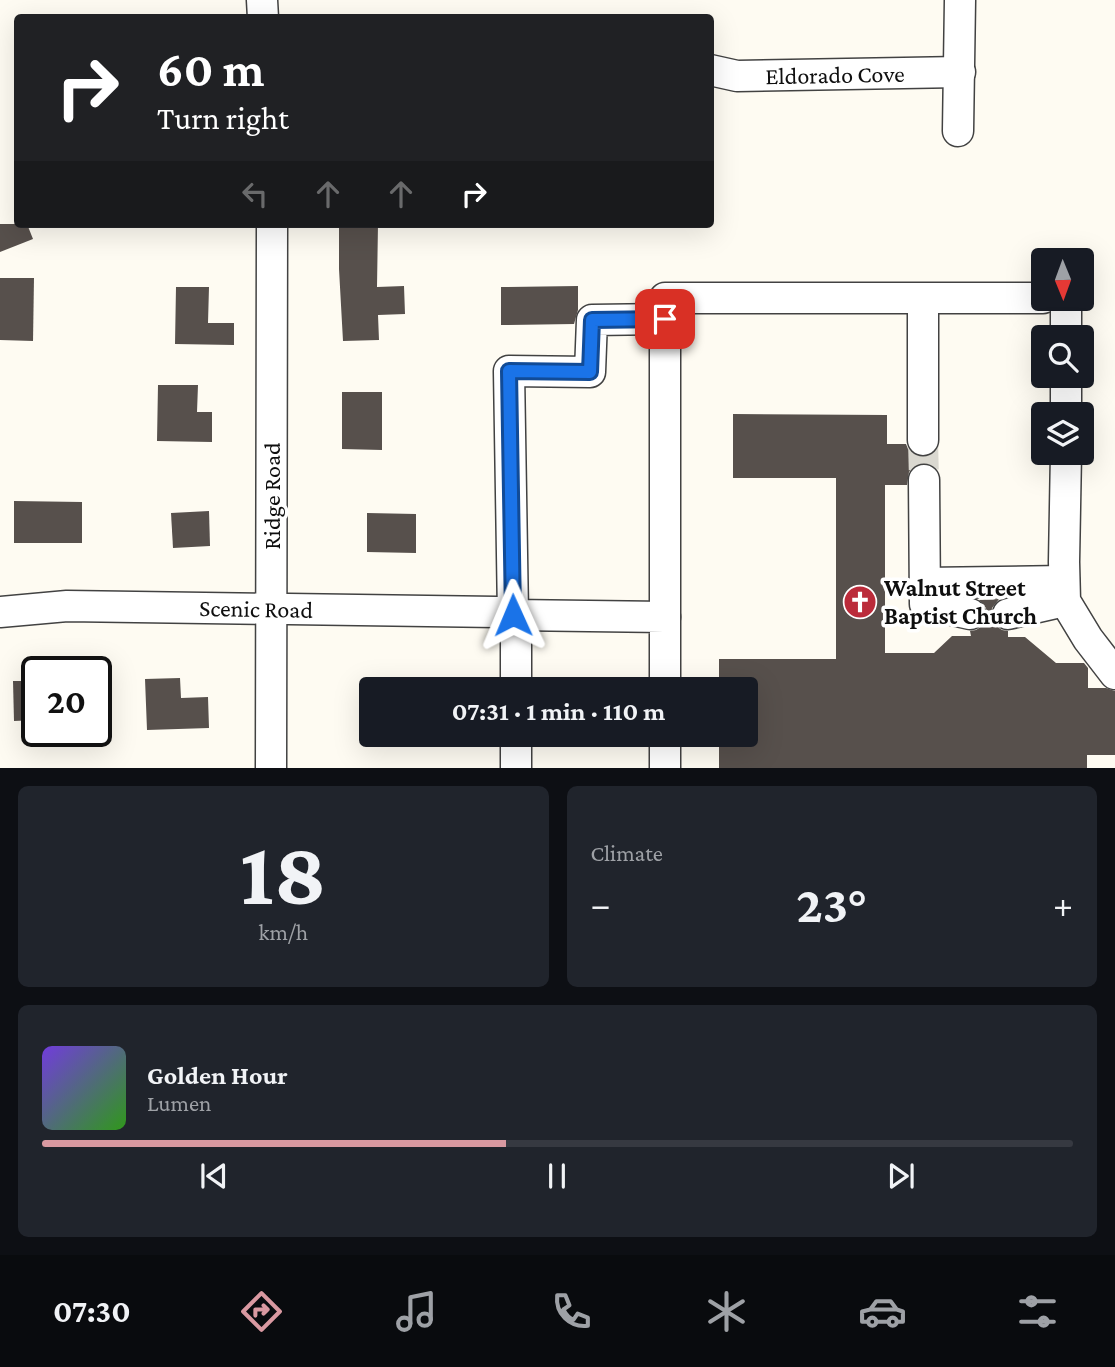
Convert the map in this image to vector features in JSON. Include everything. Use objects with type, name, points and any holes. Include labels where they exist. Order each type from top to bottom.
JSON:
[{"type":"street","points":[[958,131],[960,0]]},
{"type":"street","name":"Eldorado Cove","points":[[714,71],[737,76],[960,72]]},
{"type":"street","name":"Ridge Road","points":[[271,768],[272,228]]},
{"type":"street","points":[[666,677],[665,298],[1031,298]]},
{"type":"street","points":[[923,299],[923,440]]},
{"type":"street","points":[[516,677],[509,371],[590,372],[592,320],[665,319]]},
{"type":"street","points":[[1066,465],[1064,591],[1088,639],[1115,674]]},
{"type":"street","points":[[924,480],[925,604],[970,614]]},
{"type":"street","points":[[924,583],[1064,591]]},
{"type":"street","points":[[1008,614],[1064,591]]},
{"type":"street","name":"Scenic Road","points":[[0,612],[67,606],[666,617]]},
{"type":"street","points":[[516,747],[516,768]]},
{"type":"building","points":[[0,224],[29,228],[33,239],[0,252]]},
{"type":"building","points":[[339,228],[378,228],[377,287],[404,286],[405,314],[378,315],[379,340],[343,341]]},
{"type":"building","points":[[0,278],[34,278],[33,341],[0,340]]},
{"type":"building","points":[[578,286],[578,310],[574,324],[501,325],[501,287]]},
{"type":"building","points":[[176,287],[209,287],[208,323],[234,323],[234,345],[175,344]]},
{"type":"building","points":[[158,385],[198,385],[197,412],[212,412],[212,442],[157,441]]},
{"type":"building","points":[[342,392],[382,392],[382,450],[342,449]]},
{"type":"building","name":"Walnut Street Baptist Church","points":[[733,414],[887,415],[887,444],[906,444],[916,456],[916,464],[909,472],[907,485],[885,485],[885,653],[934,653],[952,636],[971,636],[970,631],[982,626],[987,618],[986,608],[979,600],[999,599],[992,608],[991,617],[996,626],[1008,631],[1008,637],[1025,637],[1056,663],[1084,663],[1088,668],[1088,688],[1115,691],[1115,755],[1087,755],[1087,768],[719,768],[719,747],[758,747],[758,677],[719,677],[719,659],[836,659],[836,478],[733,478]]},
{"type":"building","points":[[14,501],[82,502],[82,543],[14,543]]},
{"type":"building","points":[[209,511],[210,546],[173,548],[171,513]]},
{"type":"building","points":[[367,513],[416,514],[416,553],[367,552]]},
{"type":"building","points":[[180,678],[181,698],[208,697],[209,728],[147,730],[145,679]]},
{"type":"building","points":[[13,681],[21,681],[21,721],[14,721]]},
{"type":"tunnel","points":[[923,440],[924,480]]},
{"type":"place","name":"Walnut Street Baptist Church","points":[[860,602]]},
{"type":"route","points":[[513,615],[509,371],[590,372],[592,320],[665,319]]}]
